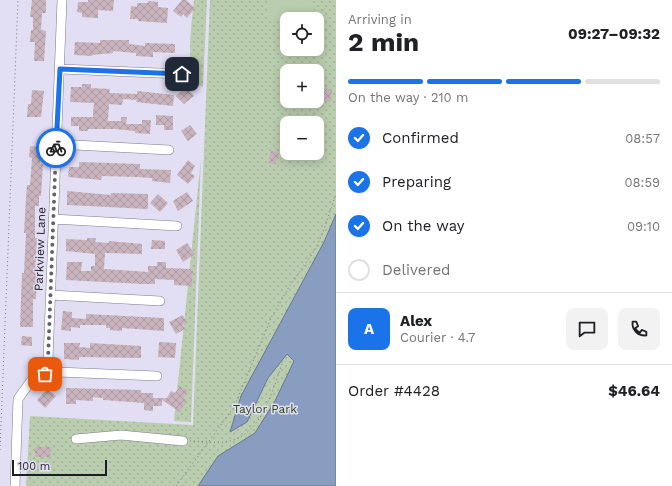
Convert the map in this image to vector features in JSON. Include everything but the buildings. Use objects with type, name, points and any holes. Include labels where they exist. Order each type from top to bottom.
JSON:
[{"type":"street","name":"Parkview Lane","points":[[45,374],[48,360],[51,295],[62,0]]},
{"type":"street","points":[[60,69],[182,74]]},
{"type":"street","points":[[56,144],[169,150]]},
{"type":"street","points":[[53,219],[176,226]]},
{"type":"street","points":[[51,295],[160,301]]},
{"type":"street","points":[[15,486],[18,399],[31,381],[45,374],[58,372],[157,376]]},
{"type":"street","points":[[76,439],[121,435],[183,441]]},
{"type":"path","points":[[0,450],[18,0]]},
{"type":"path","points":[[176,486],[234,407],[272,318],[289,286],[317,244],[336,194]]},
{"type":"path","points":[[183,441],[230,441],[252,429],[274,387],[283,361]]},
{"type":"green space","points":[[194,0],[207,0],[203,87],[194,83],[192,73],[190,42]]},
{"type":"green space","name":"Taylor Park","points":[[210,0],[336,0],[336,486],[26,486],[30,416],[193,425]]},
{"type":"green space","points":[[268,0],[313,0],[314,12],[280,12],[280,22],[267,21]]},
{"type":"green space","points":[[201,159],[191,422],[174,421]]},
{"type":"water","points":[[336,214],[336,486],[198,486],[218,456],[255,433],[275,401],[294,361],[287,354],[268,378],[247,422],[230,432],[241,396],[324,242]]},
{"type":"way so far","points":[[45,374],[48,360],[56,148]]},
{"type":"route","points":[[56,148],[60,69],[182,74]]}]
